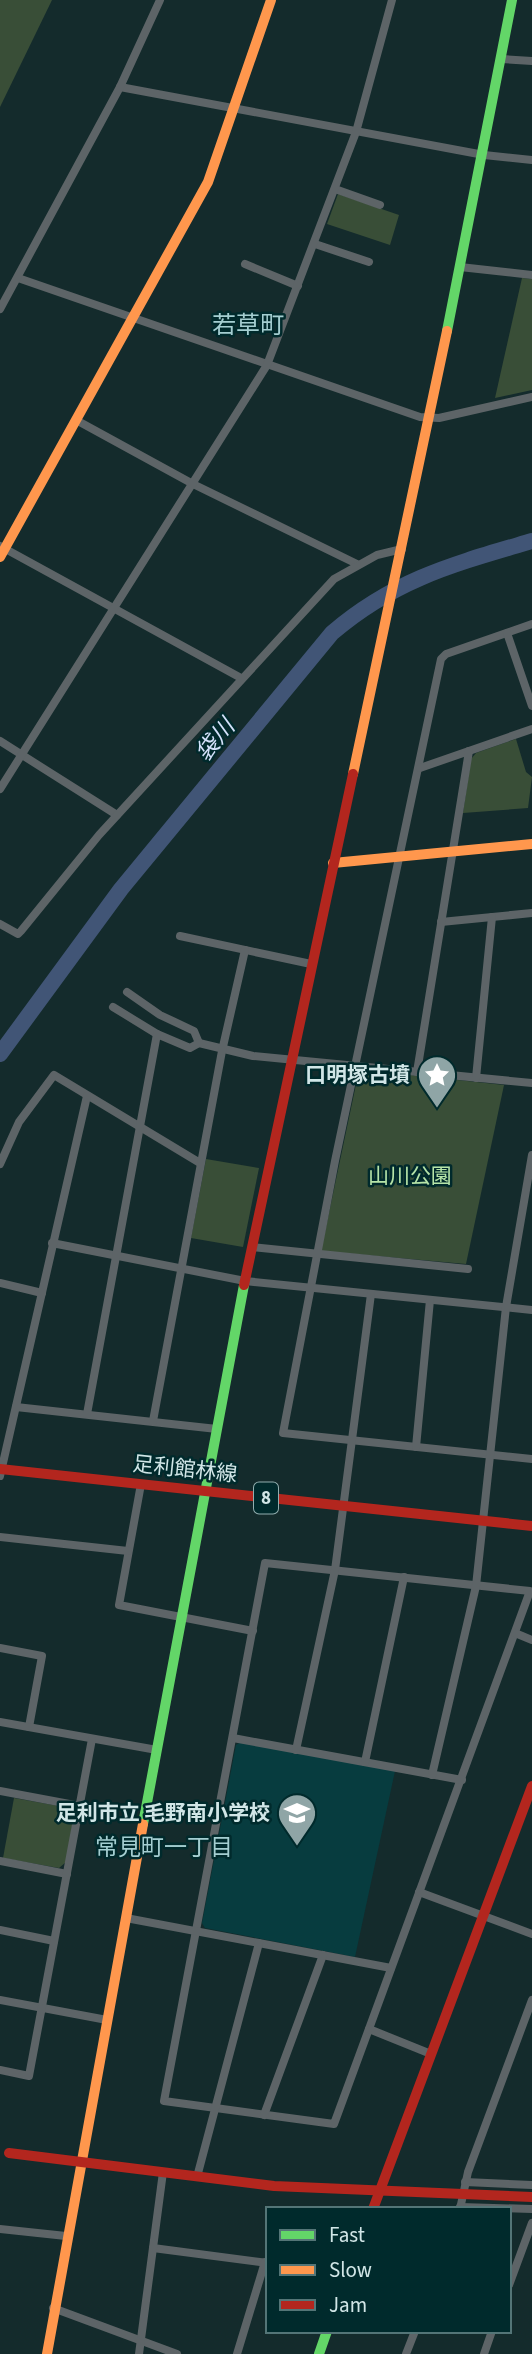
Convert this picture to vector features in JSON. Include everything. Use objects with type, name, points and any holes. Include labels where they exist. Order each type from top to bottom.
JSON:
[{"type":"street","points":[[0,309],[120,87],[160,0]]},
{"type":"street","points":[[241,678],[114,607],[2,550],[208,182],[271,0]]},
{"type":"street","points":[[0,789],[267,365],[356,132],[392,0]]},
{"type":"street","points":[[47,2354],[66,2236],[245,1281],[290,1059],[401,554],[484,155],[512,0]]},
{"type":"street","points":[[501,59],[532,61]]},
{"type":"street","points":[[120,87],[484,155],[532,160]]},
{"type":"street","points":[[335,189],[380,205]]},
{"type":"street","points":[[315,244],[369,262]]},
{"type":"street","points":[[245,264],[298,286]]},
{"type":"street","points":[[460,267],[532,275]]},
{"type":"street","points":[[18,278],[427,419],[532,397]]},
{"type":"street","points":[[76,420],[193,484],[357,564]]},
{"type":"street","points":[[0,924],[18,934],[21,931],[117,815],[334,579],[357,564],[390,550],[401,554]]},
{"type":"street","points":[[532,624],[441,659],[402,857],[317,1254],[283,1433],[532,1459]]},
{"type":"street","points":[[507,633],[532,706]]},
{"type":"street","points":[[420,768],[532,729]]},
{"type":"street","points":[[0,741],[117,815]]},
{"type":"street","points":[[417,1072],[469,751]]},
{"type":"street","points":[[333,863],[532,844]]},
{"type":"street","points":[[441,922],[532,913]]},
{"type":"street","points":[[476,1078],[492,917]]},
{"type":"street","points":[[180,936],[311,964]]},
{"type":"street","points":[[153,1421],[200,1163],[245,950]]},
{"type":"street","points":[[127,992],[160,1015],[194,1031],[199,1043],[222,1051],[532,1083]]},
{"type":"street","points":[[113,1007],[157,1034],[190,1048],[199,1043]]},
{"type":"street","points":[[86,1414],[157,1034]]},
{"type":"street","points":[[0,1164],[19,1122],[54,1075],[200,1163]]},
{"type":"street","points":[[1,1472],[87,1096]]},
{"type":"street","points":[[432,1775],[476,1586],[506,1307],[532,1155]]},
{"type":"street","points":[[52,1244],[245,1281],[532,1310]]},
{"type":"street","points":[[252,1247],[468,1269]]},
{"type":"street","points":[[0,1283],[42,1293]]},
{"type":"street","points":[[296,1749],[335,1570],[341,1505],[371,1294]]},
{"type":"street","points":[[416,1447],[430,1300]]},
{"type":"street","points":[[16,1407],[217,1429]]},
{"type":"street","name":"足利館林線","points":[[1,1472],[141,1484],[532,1526]]},
{"type":"street","points":[[141,1484],[119,1605],[253,1631]]},
{"type":"street","points":[[0,1537],[128,1551]]},
{"type":"street","points":[[265,1563],[335,1570],[530,1591],[334,2124],[164,2101],[265,1563]]},
{"type":"street","points":[[365,1762],[404,1577]]},
{"type":"street","points":[[515,1633],[532,1640]]},
{"type":"street","points":[[0,1648],[42,1656],[29,1727]]},
{"type":"street","points":[[0,1722],[157,1750]]},
{"type":"street","points":[[0,2070],[29,2076],[92,1738]]},
{"type":"street","points":[[233,1738],[462,1780]]},
{"type":"street","points":[[374,2207],[532,1786]]},
{"type":"street","points":[[0,1791],[80,1806]]},
{"type":"street","points":[[0,1861],[67,1874]]},
{"type":"street","points":[[419,1892],[532,1934]]},
{"type":"street","points":[[125,1918],[391,1968]]},
{"type":"street","points":[[0,1930],[54,1941]]},
{"type":"street","points":[[197,2177],[259,1943]]},
{"type":"street","points":[[264,2115],[323,1955]]},
{"type":"street","points":[[0,2000],[107,2020]]},
{"type":"street","points":[[460,2204],[465,2182],[532,2000]]},
{"type":"street","points":[[369,2029],[431,2054]]},
{"type":"street","points":[[9,2153],[274,2186],[379,2192],[460,2204],[503,2207]]},
{"type":"street","points":[[139,2354],[163,2172]]},
{"type":"street","points":[[465,2182],[532,2185]]},
{"type":"street","points":[[460,2204],[532,2197]]},
{"type":"street","points":[[511,2208],[532,2209]]},
{"type":"street","points":[[511,2280],[532,2223]]},
{"type":"street","points":[[0,2229],[66,2236]]},
{"type":"street","points":[[153,2248],[266,2263],[237,2354]]},
{"type":"street","points":[[53,2308],[177,2354]]},
{"type":"street","points":[[319,2354],[326,2333]]},
{"type":"street","points":[[406,2354],[414,2333]]},
{"type":"street","points":[[484,2354],[491,2333]]},
{"type":"shaded area","name":"足利市立 毛野南小学校","points":[[241,1742],[395,1771],[355,1957],[205,1928],[202,1923],[236,1745]]},
{"type":"green space","points":[[0,0],[52,0],[0,107]]},
{"type":"green space","points":[[338,194],[399,215],[390,245],[327,224]]},
{"type":"green space","points":[[522,278],[532,279],[532,390],[495,398]]},
{"type":"green space","points":[[516,739],[526,772],[532,777],[528,808],[463,813],[471,759],[476,753]]},
{"type":"green space","name":"山川公園","points":[[364,1070],[504,1085],[466,1264],[321,1251],[358,1075]]},
{"type":"green space","points":[[206,1159],[259,1168],[243,1247],[191,1238]]},
{"type":"green space","points":[[14,1798],[70,1808],[74,1815],[66,1862],[59,1868],[3,1858]]},
{"type":"waterway","name":"袋川","points":[[0,1054],[121,889],[332,633],[355,614],[402,586],[451,566],[532,541]]},
{"type":"traffic: fast","points":[[447,331],[512,0]]},
{"type":"traffic: fast","points":[[143,1824],[244,1285]]},
{"type":"traffic: fast","points":[[319,2354],[326,2333]]},
{"type":"traffic: slow","points":[[0,557],[208,182],[271,0]]},
{"type":"traffic: slow","points":[[353,774],[447,331]]},
{"type":"traffic: slow","points":[[333,863],[532,844]]},
{"type":"traffic: slow","points":[[47,2354],[143,1824]]},
{"type":"traffic: jam","points":[[244,1285],[353,774]]},
{"type":"traffic: jam","points":[[0,1469],[532,1526]]},
{"type":"traffic: jam","points":[[374,2207],[532,1786]]},
{"type":"traffic: jam","points":[[9,2153],[274,2186],[532,2197]]},
{"type":"place","name":"口明塚古墳","points":[[437,1109]]},
{"type":"place","name":"足利市立 毛野南小学校","points":[[297,1847]]},
{"type":"district","name":"若草町","points":[[248,325]]},
{"type":"district","name":"常見町一丁目","points":[[164,1847]]}]
